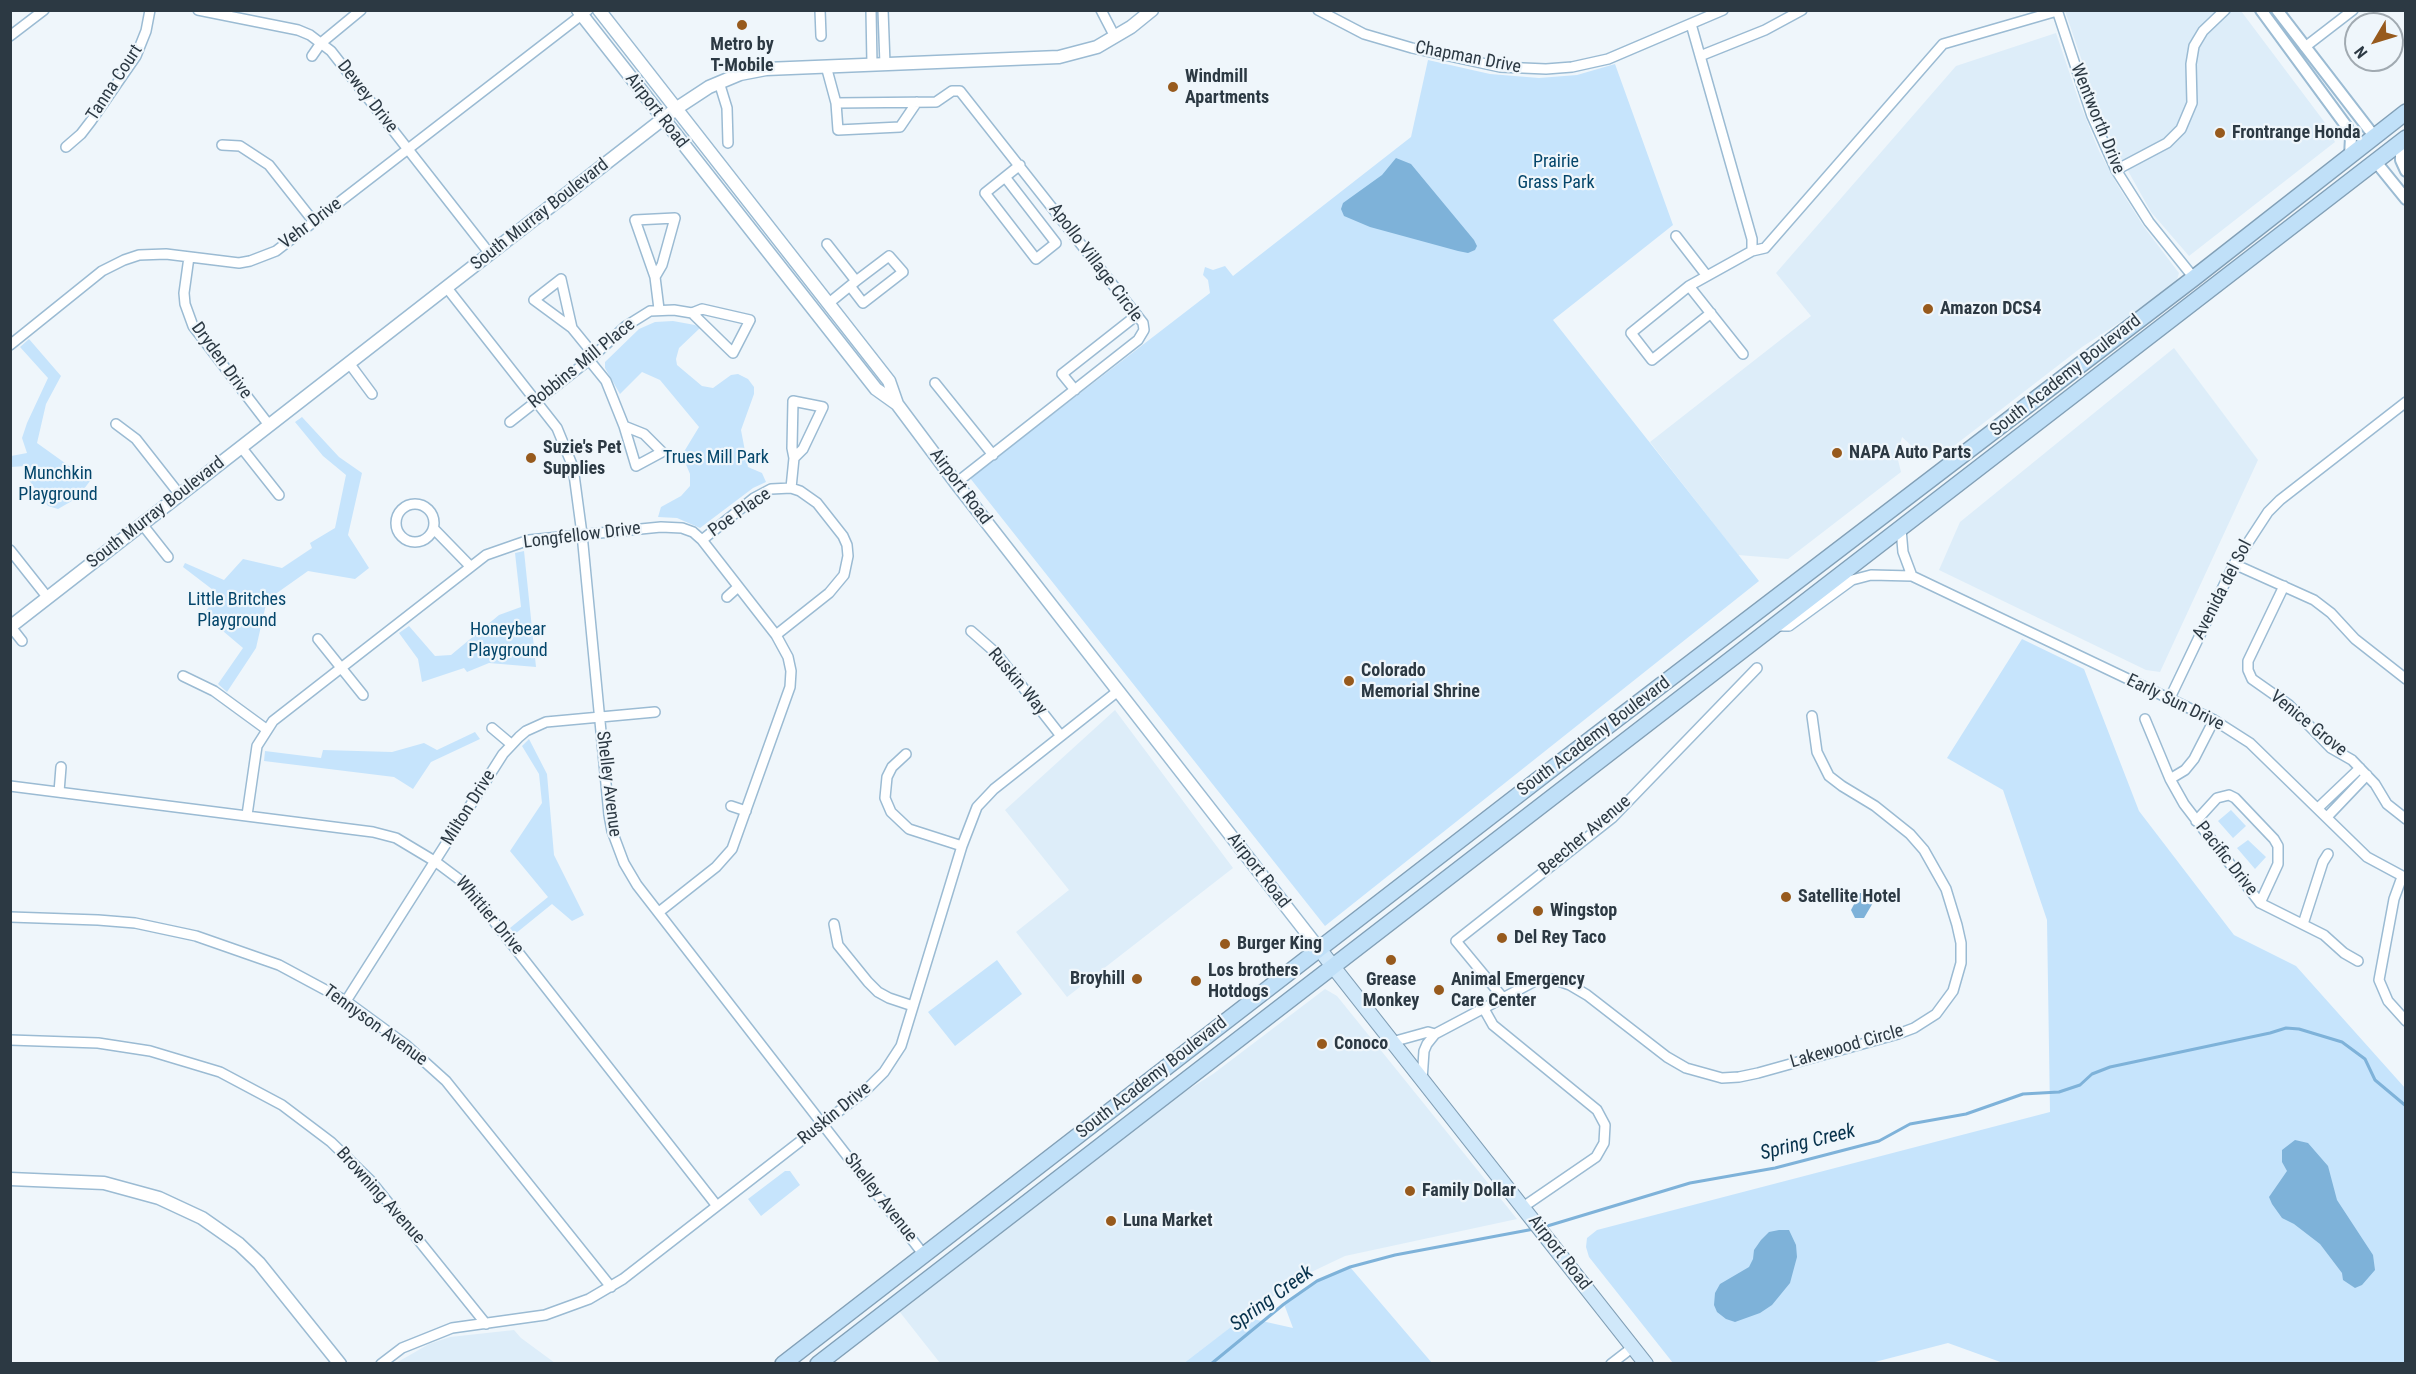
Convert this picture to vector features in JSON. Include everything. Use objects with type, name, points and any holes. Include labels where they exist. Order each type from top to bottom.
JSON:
[{"type":"highway","name":"South Academy Boulevard","points":[[783,1364],[1566,758],[2194,278],[2406,112]]},
{"type":"highway","points":[[2376,162],[2385,140],[2406,124]]},
{"type":"highway","points":[[2226,278],[2230,263],[2360,161],[2374,136]]},
{"type":"highway","name":"South Academy Boulevard","points":[[818,1364],[2403,140]]},
{"type":"main road","name":"Airport Road","points":[[599,10],[889,381],[897,404],[956,483],[1646,1364]]},
{"type":"main road","name":"South Murray Boulevard","points":[[11,627],[677,108],[719,82],[740,74],[766,69],[1059,57],[1086,51],[1115,37],[1152,10]]},
{"type":"main road","name":"Airport Road","points":[[582,12],[663,120],[876,389],[897,404]]},
{"type":"main road","points":[[10,1179],[104,1183],[159,1198],[202,1218],[230,1237],[259,1263],[340,1364]]},
{"type":"street","points":[[11,35],[44,10]]},
{"type":"street","name":"Tanna Court","points":[[66,147],[91,122],[136,56],[146,31],[150,10]]},
{"type":"street","name":"Dewey Drive","points":[[198,10],[290,28],[310,35],[321,43],[340,62],[490,254]]},
{"type":"street","points":[[312,56],[321,43],[361,10]]},
{"type":"street","points":[[820,10],[821,36]]},
{"type":"street","points":[[871,10],[872,64]]},
{"type":"street","points":[[883,10],[885,64]]},
{"type":"street","points":[[1101,10],[1115,37]]},
{"type":"street","name":"Chapman Drive","points":[[1318,10],[1346,26],[1381,40],[1481,64],[1517,69],[1559,69],[1590,64],[1723,10]]},
{"type":"street","points":[[1700,56],[1765,30],[1802,10]]},
{"type":"street","points":[[2020,10],[2024,20]]},
{"type":"street","points":[[2116,170],[2168,143],[2181,129],[2192,103],[2191,64],[2194,46],[2203,31],[2225,10]]},
{"type":"street","points":[[2261,10],[2347,127],[2351,137],[2350,156]]},
{"type":"street","points":[[2277,10],[2374,136]]},
{"type":"street","points":[[2305,47],[2353,10]]},
{"type":"street","points":[[1711,313],[1652,360],[1631,333],[1689,286],[1752,251],[1765,248],[1943,44],[2057,11]]},
{"type":"street","name":"Wentworth Drive","points":[[2057,11],[2092,116],[2116,170],[2149,222],[2194,278]]},
{"type":"street","name":"Vehr Drive","points":[[10,345],[112,266],[139,255],[166,254],[227,263],[250,261],[276,251],[582,12]]},
{"type":"street","points":[[1691,24],[1752,239],[1752,251]]},
{"type":"street","points":[[871,25],[884,25]]},
{"type":"street","points":[[826,66],[836,103],[837,130],[900,127],[917,102]]},
{"type":"street","points":[[719,82],[727,108],[728,143]]},
{"type":"street","name":"Apollo Village Circle","points":[[917,102],[936,102],[952,91],[960,91],[1137,315],[1143,323],[1144,330],[1141,337],[956,483]]},
{"type":"street","points":[[836,103],[917,102]]},
{"type":"street","points":[[2403,140],[2401,160],[2406,171]]},
{"type":"street","points":[[222,145],[240,146],[269,165],[314,222]]},
{"type":"street","points":[[2376,162],[2406,199]]},
{"type":"street","points":[[1005,177],[1056,243],[1036,259],[985,193],[1005,177],[1020,165]]},
{"type":"street","points":[[655,277],[662,265],[675,218],[635,220],[655,277],[659,309],[692,313],[702,309],[750,320],[732,353],[692,313]]},
{"type":"street","points":[[1676,236],[1707,276]]},
{"type":"street","points":[[827,244],[853,284],[863,303],[903,272],[889,256],[853,284],[829,303]]},
{"type":"street","name":"Dryden Drive","points":[[189,257],[184,293],[185,304],[193,326],[269,425]]},
{"type":"street","points":[[572,328],[561,279],[534,300],[572,328],[592,358],[606,381],[624,426],[636,466],[662,452],[644,434],[624,426]]},
{"type":"street","points":[[1689,286],[1743,354]]},
{"type":"street","name":"Shelley Avenue","points":[[447,288],[557,428],[568,453],[576,481],[612,831],[617,848],[630,875],[924,1255]]},
{"type":"street","name":"Robbins Mill Place","points":[[510,422],[592,358],[634,320],[659,309]]},
{"type":"street","points":[[1075,390],[1062,374],[1137,315]]},
{"type":"street","points":[[349,363],[372,394]]},
{"type":"street","points":[[935,382],[993,455]]},
{"type":"street","points":[[791,488],[794,458],[792,448],[793,401],[823,407],[803,449],[794,458]]},
{"type":"street","name":"Avenida del Sol","points":[[2169,700],[2234,564],[2254,530],[2280,500],[2406,402]]},
{"type":"street","points":[[116,424],[136,439],[180,495]]},
{"type":"street","points":[[241,447],[279,495]]},
{"type":"street","name":"Poe Place","points":[[702,540],[762,493],[781,486],[800,491],[817,503],[843,536],[848,556],[844,575],[839,584],[776,634]]},
{"type":"street","points":[[434,529],[422,542],[408,541],[398,533],[396,519],[403,508],[408,505],[420,504],[426,507],[434,516],[434,529],[470,566]]},
{"type":"street","points":[[142,524],[168,557]]},
{"type":"street","name":"Longfellow Drive","points":[[248,815],[256,746],[266,729],[281,714],[340,667],[486,555],[529,540],[670,526],[693,532],[702,540],[776,634],[788,657],[791,671],[790,687],[737,838],[725,858],[658,912]]},
{"type":"street","points":[[1901,529],[1903,552],[1912,576]]},
{"type":"street","points":[[10,550],[48,598]]},
{"type":"street","points":[[2234,564],[2314,600],[2331,613],[2355,639],[2406,679]]},
{"type":"street","name":"Early Sun Drive","points":[[1772,626],[1789,627],[1852,580],[1871,575],[1912,576],[2214,720],[2250,743],[2367,857],[2404,877]]},
{"type":"street","name":"Venice Grove","points":[[2284,585],[2248,661],[2248,670],[2252,679],[2289,705],[2331,748],[2352,760],[2387,804],[2406,819]]},
{"type":"street","points":[[726,597],[738,587]]},
{"type":"street","points":[[11,627],[22,641]]},
{"type":"street","name":"Ruskin Way","points":[[971,630],[996,653],[1061,736]]},
{"type":"street","points":[[318,639],[363,695]]},
{"type":"street","name":"Beecher Avenue","points":[[1504,999],[1456,940],[1612,818],[1757,668]]},
{"type":"street","points":[[183,676],[214,691],[266,729]]},
{"type":"street","name":"Ruskin Drive","points":[[381,1364],[402,1348],[452,1328],[545,1316],[589,1299],[611,1287],[865,1091],[884,1072],[901,1046],[962,846],[972,819],[984,798],[1118,691]]},
{"type":"street","name":"Milton Drive","points":[[346,1001],[511,744],[526,731],[546,723],[655,712]]},
{"type":"street","name":"Lakewood Circle","points":[[1392,1042],[1428,1032],[1435,1034],[1538,980],[1553,979],[1570,985],[1587,995],[1667,1057],[1686,1068],[1722,1078],[1758,1073],[1898,1034],[1914,1028],[1936,1014],[1953,991],[1961,963],[1959,934],[1946,889],[1924,850],[1909,833],[1875,806],[1829,776],[1817,752],[1812,716]]},
{"type":"street","name":"Pacific Drive","points":[[2145,719],[2170,778],[2196,821],[2260,903],[2324,935],[2344,953],[2358,961]]},
{"type":"street","points":[[2170,778],[2185,770],[2194,759],[2214,720]]},
{"type":"street","points":[[492,728],[511,744]]},
{"type":"street","points":[[906,754],[892,766],[887,777],[885,798],[891,812],[909,829],[962,846]]},
{"type":"street","points":[[59,792],[61,768]]},
{"type":"street","points":[[2318,808],[2363,772]]},
{"type":"street","points":[[2327,817],[2363,772]]},
{"type":"street","name":"Whittier Drive","points":[[10,786],[248,815],[385,834],[396,838],[436,862],[464,883],[717,1206]]},
{"type":"street","points":[[2196,821],[2217,798],[2229,795],[2235,798],[2274,839],[2278,846],[2278,864],[2260,903]]},
{"type":"street","points":[[731,806],[746,811]]},
{"type":"street","points":[[2303,924],[2323,862],[2328,854]]},
{"type":"street","points":[[2404,877],[2394,899],[2379,980],[2388,1001],[2406,1021]]},
{"type":"street","name":"Tennyson Avenue","points":[[10,917],[107,920],[196,936],[279,965],[346,1001],[406,1045],[446,1081],[611,1287]]},
{"type":"street","points":[[834,924],[838,945],[868,982],[878,992],[889,998],[913,1006]]},
{"type":"street","points":[[1484,1009],[1493,1025],[1597,1110],[1605,1125],[1604,1143],[1596,1156],[1523,1207]]},
{"type":"street","points":[[1422,1080],[1424,1052],[1435,1034]]},
{"type":"street","name":"Browning Avenue","points":[[10,1040],[98,1043],[150,1051],[220,1072],[282,1105],[331,1142],[370,1180],[486,1324]]},
{"type":"street","points":[[1611,1364],[1633,1347]]},
{"type":"shaded area","name":"Frontrange Honda","points":[[2065,11],[2241,11],[2326,124],[2335,142],[2189,256],[2151,212],[2118,153],[2100,114]]},
{"type":"shaded area","points":[[2056,33],[2099,151],[2144,227],[2179,273],[2177,280],[2139,310],[2082,347],[1937,459],[1927,460],[1902,437],[1897,456],[1901,472],[1788,559],[1738,555],[1650,442],[1811,316],[1776,273],[1956,66]]},
{"type":"shaded area","points":[[1396,158],[1411,164],[1474,240],[1477,246],[1475,250],[1468,253],[1458,251],[1370,227],[1344,216],[1341,209],[1343,203],[1382,175]]},
{"type":"shaded area","points":[[2174,348],[2258,460],[2160,672],[2146,670],[1939,570],[1960,522]]},
{"type":"shaded area","points":[[1115,710],[1233,868],[1067,997],[1016,932],[1069,890],[1005,810]]},
{"type":"shaded area","points":[[1860,893],[1870,893],[1874,901],[1864,918],[1855,918],[1851,910]]},
{"type":"shaded area","points":[[1325,989],[1337,996],[1517,1219],[1345,1256],[1305,1275],[1259,1306],[1184,1363],[940,1363],[899,1311],[1175,1098],[1213,1074]]},
{"type":"shaded area","points":[[2295,1140],[2308,1143],[2328,1166],[2337,1200],[2373,1255],[2375,1270],[2362,1285],[2355,1288],[2343,1280],[2342,1273],[2320,1244],[2294,1224],[2282,1218],[2272,1204],[2269,1197],[2287,1171],[2282,1162],[2282,1150]]},
{"type":"shaded area","points":[[1789,1230],[1796,1245],[1797,1257],[1790,1283],[1772,1305],[1760,1313],[1735,1322],[1726,1319],[1717,1312],[1714,1305],[1715,1293],[1720,1284],[1749,1267],[1754,1250],[1761,1240],[1769,1232]]},
{"type":"shaded area","points":[[514,1330],[521,1338],[555,1363],[396,1363],[429,1344],[450,1337]]},
{"type":"green space","name":"Prairie Grass Park","points":[[1428,60],[1490,74],[1539,78],[1577,75],[1615,64],[1673,225],[1553,320],[1759,581],[1325,926],[970,478],[1210,293],[1208,280],[1203,275],[1205,267],[1213,270],[1225,266],[1233,276],[1411,137]]},
{"type":"green space","name":"Trues Mill Park","points":[[673,321],[700,328],[679,348],[676,359],[677,365],[702,386],[713,388],[731,375],[738,374],[748,379],[754,387],[754,394],[741,430],[748,467],[762,473],[766,482],[753,488],[700,528],[677,518],[658,517],[661,507],[681,496],[690,486],[690,474],[682,455],[699,427],[660,380],[642,372],[620,394],[605,368],[605,362],[639,329],[655,322]]},
{"type":"green space","name":"Munchkin Playground","points":[[29,339],[61,376],[46,404],[37,443],[90,481],[77,498],[58,509],[48,506],[28,479],[26,466],[11,467],[11,456],[27,453],[22,438],[48,378],[20,347]]},
{"type":"green space","name":"Little Britches Playground","points":[[302,417],[339,457],[362,473],[348,535],[369,568],[355,579],[308,571],[267,600],[256,648],[227,692],[218,684],[243,648],[204,615],[217,593],[183,567],[185,563],[224,580],[243,559],[282,568],[312,548],[310,543],[335,528],[346,475],[323,456],[295,422]]},
{"type":"green space","name":"Honeybear Playground","points":[[524,551],[536,667],[489,663],[467,672],[464,668],[422,682],[418,659],[399,633],[409,626],[435,656],[451,655],[499,615],[521,607],[515,553]]},
{"type":"green space","points":[[2022,639],[2084,669],[2139,811],[2234,935],[2296,966],[2405,1088],[2405,1363],[2006,1364],[1948,1343],[1871,1363],[1673,1363],[1589,1257],[1586,1247],[1587,1238],[1597,1230],[2050,1112],[2047,920],[2003,790],[1947,758]]},
{"type":"green space","points":[[475,732],[480,739],[431,762],[413,789],[394,777],[264,761],[265,751],[321,758],[323,750],[392,752],[424,743],[437,750]]},
{"type":"green space","points":[[529,739],[547,774],[554,855],[584,915],[572,921],[552,904],[515,934],[510,928],[548,897],[510,851],[542,803],[539,774],[522,746]]},
{"type":"green space","points":[[2231,810],[2246,826],[2233,838],[2218,821]]},
{"type":"green space","points":[[2248,840],[2266,857],[2255,869],[2237,848]]},
{"type":"green space","points":[[997,960],[1022,994],[955,1046],[928,1012]]},
{"type":"green space","points":[[785,1171],[790,1171],[800,1185],[761,1216],[748,1199]]},
{"type":"green space","points":[[1350,1267],[1432,1363],[1184,1363],[1244,1317],[1293,1328],[1284,1304],[1317,1281]]},
{"type":"waterway","name":"Spring Creek","points":[[1544,1227],[1690,1183],[1775,1168],[1879,1141],[1910,1124],[1966,1114],[2023,1094],[2059,1092],[2080,1085],[2092,1074],[2110,1067],[2286,1028],[2299,1029],[2342,1042],[2365,1059],[2375,1080],[2406,1106]]},
{"type":"waterway","name":"Spring Creek","points":[[1211,1364],[1284,1304],[1317,1281],[1350,1267],[1395,1255],[1534,1229]]},
{"type":"place","name":"Metro by T-Mobile","points":[[742,25]]},
{"type":"place","name":"Windmill Apartments","points":[[1173,87]]},
{"type":"place","name":"Frontrange Honda","points":[[2220,133]]},
{"type":"place","name":"Amazon DCS4","points":[[1928,309]]},
{"type":"place","name":"NAPA Auto Parts","points":[[1837,453]]},
{"type":"place","name":"Suzie's Pet Supplies","points":[[531,458]]},
{"type":"place","name":"Colorado Memorial Shrine","points":[[1349,681]]},
{"type":"place","name":"Satellite Hotel","points":[[1786,897]]},
{"type":"place","name":"Wingstop","points":[[1538,911]]},
{"type":"place","name":"Del Rey Taco","points":[[1502,938]]},
{"type":"place","name":"Burger King","points":[[1225,944]]},
{"type":"place","name":"Grease Monkey","points":[[1391,960]]},
{"type":"place","name":"Broyhill","points":[[1137,979]]},
{"type":"place","name":"Los brothers Hotdogs","points":[[1196,981]]},
{"type":"place","name":"Animal Emergency Care Center","points":[[1439,990]]},
{"type":"place","name":"Conoco","points":[[1322,1044]]},
{"type":"place","name":"Family Dollar","points":[[1410,1191]]},
{"type":"place","name":"Luna Market","points":[[1111,1221]]}]
